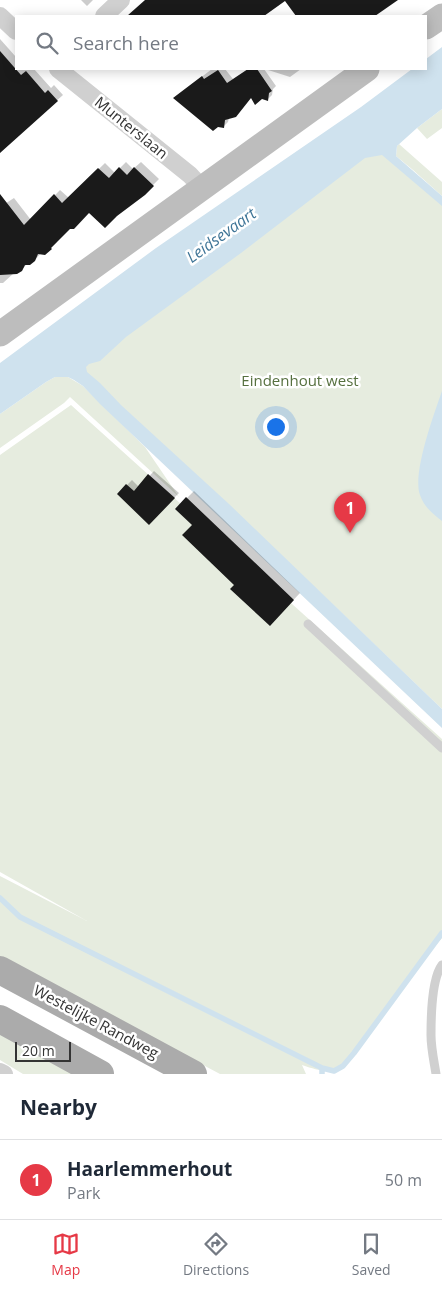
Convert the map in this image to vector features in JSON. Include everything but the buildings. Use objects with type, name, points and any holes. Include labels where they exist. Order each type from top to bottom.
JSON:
[{"type":"main road","points":[[427,26],[442,16]]},
{"type":"main road","points":[[0,334],[366,70]]},
{"type":"main road","name":"Westelijke Randweg","points":[[0,970],[193,1074]]},
{"type":"main road","points":[[0,1019],[100,1074]]},
{"type":"street","points":[[105,15],[122,0]]},
{"type":"street","points":[[0,16],[15,30]]},
{"type":"street","name":"Munterslaan","points":[[59,70],[190,175],[202,188]]},
{"type":"street","points":[[0,1072],[4,1074]]},
{"type":"lane","points":[[308,624],[442,748]]},
{"type":"lane","points":[[436,1074],[430,1036],[434,989],[439,969],[442,965]]},
{"type":"green space","points":[[442,109],[442,128],[427,139],[417,128]]},
{"type":"green space","points":[[399,144],[442,182],[442,196],[396,156]]},
{"type":"green space","name":"Eindenhout west","points":[[374,147],[442,205],[442,709],[324,596],[72,362]]},
{"type":"green space","points":[[55,377],[68,377],[83,386],[145,447],[179,497],[70,397],[0,448],[0,414]]},
{"type":"green space","points":[[71,405],[442,739],[442,938],[424,959],[354,1053],[342,1065],[331,1070],[319,1070],[302,1065],[306,1074],[220,1074],[0,956],[0,876],[87,921],[0,872],[0,455]]},
{"type":"green space","points":[[0,1029],[85,1074],[23,1074],[0,1060]]},
{"type":"water","name":"Leidsevaart","points":[[442,47],[442,109],[397,146],[396,156],[442,196],[442,206],[382,155],[365,158],[241,253],[126,337],[100,361],[89,364],[86,367],[87,372],[121,405],[229,504],[442,709],[442,728],[83,386],[68,377],[55,377],[0,414],[0,363],[156,248],[361,107],[411,70],[427,70],[427,58]]},
{"type":"water","points":[[442,391],[442,521],[426,507],[420,495],[418,485],[421,459]]},
{"type":"waterway","points":[[0,898],[20,917],[322,1068],[322,1074]]},
{"type":"waterway","points":[[322,1068],[334,1071],[343,1066],[442,933]]},
{"type":"place","name":"Haarlemmerhout","points":[[350,533]]}]
